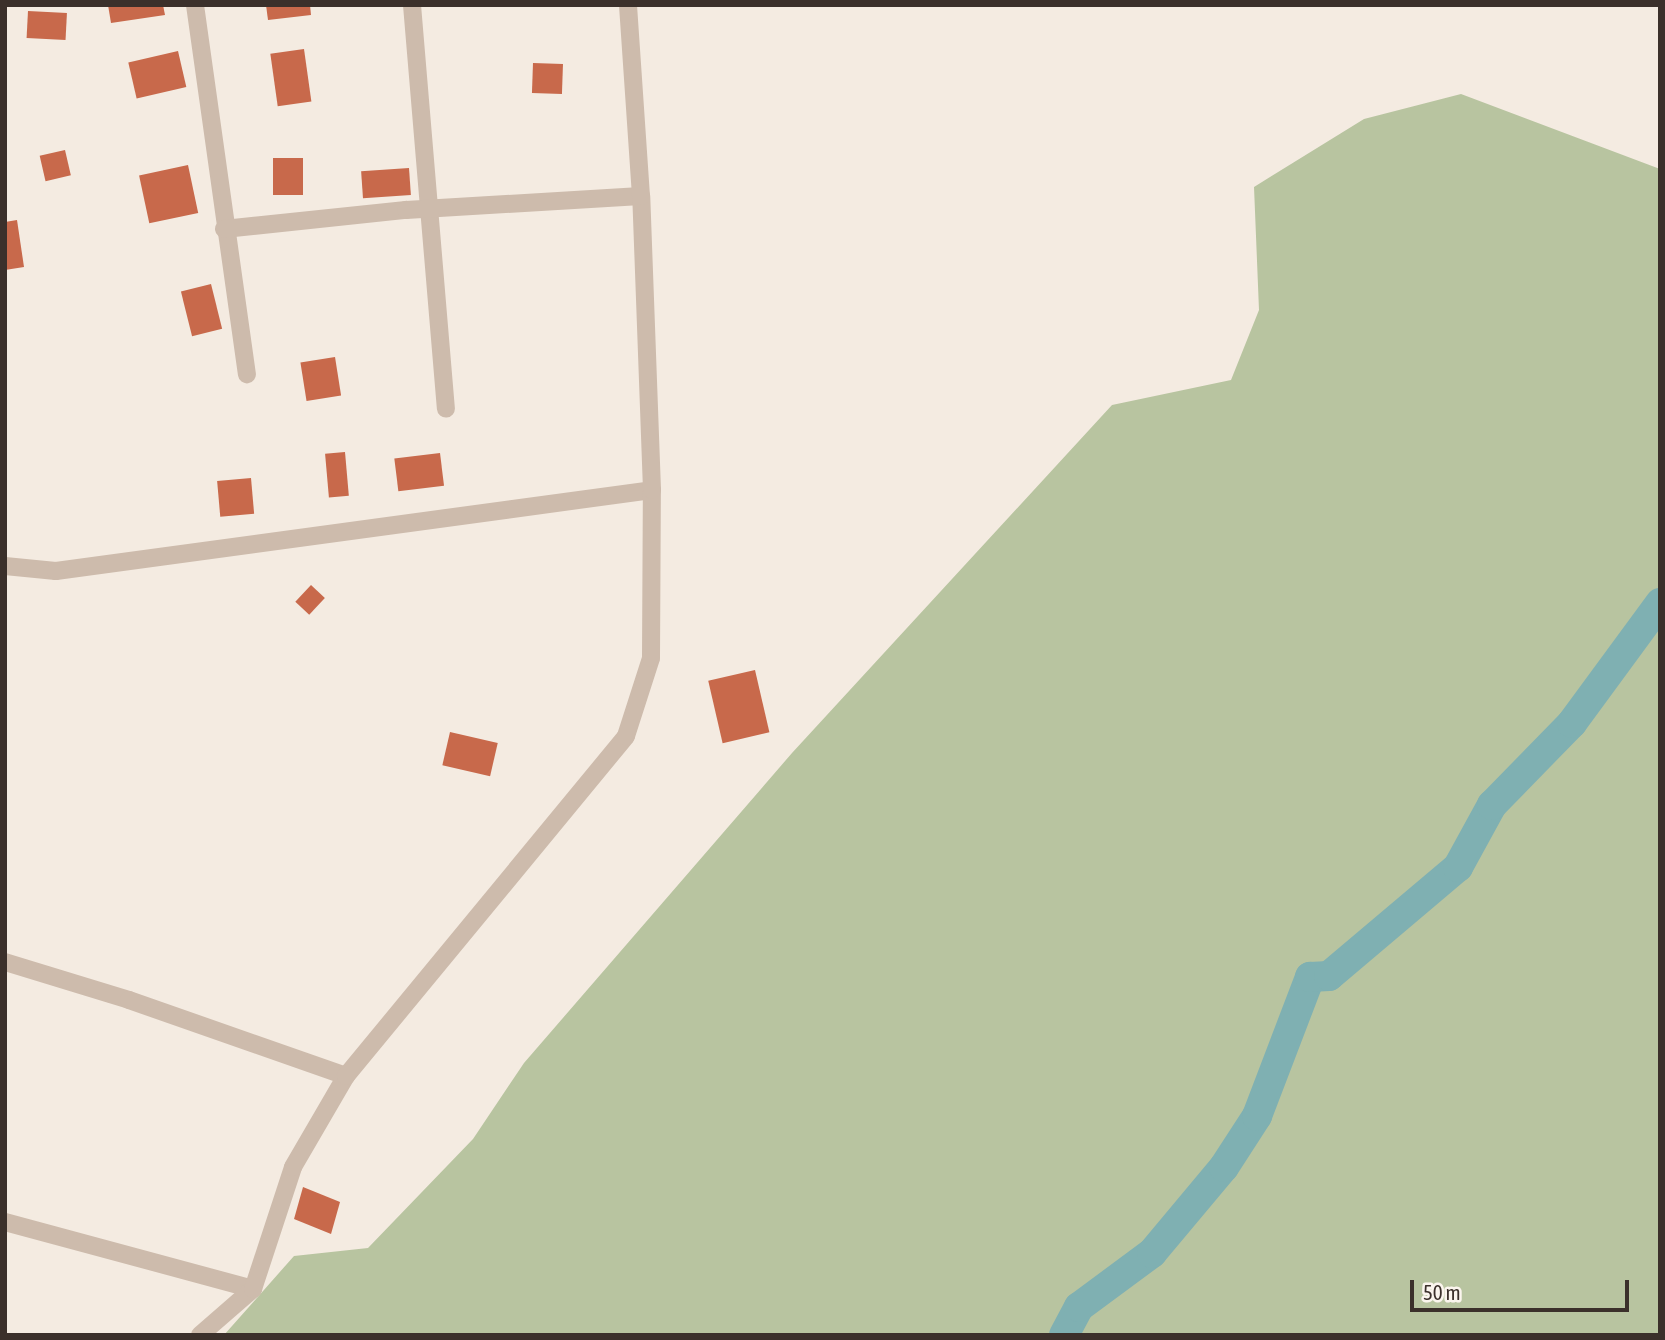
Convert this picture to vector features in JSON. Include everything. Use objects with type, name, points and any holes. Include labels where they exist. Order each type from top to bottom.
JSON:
[{"type":"street","points":[[195,5],[224,229],[247,374]]},
{"type":"street","points":[[412,5],[446,409]]},
{"type":"street","points":[[200,1335],[253,1289],[293,1167],[346,1076],[626,736],[651,658],[652,490],[641,196],[628,5]]},
{"type":"street","points":[[224,229],[428,208],[641,196]]},
{"type":"street","points":[[5,566],[56,571],[652,490]]},
{"type":"street","points":[[5,962],[129,1000],[346,1076]]},
{"type":"street","points":[[5,1222],[253,1289]]},
{"type":"green space","points":[[1461,94],[1660,169],[1660,1335],[224,1335],[294,1256],[368,1248],[473,1139],[524,1063],[792,753],[1112,405],[1231,380],[1259,310],[1254,187],[1364,119]]},
{"type":"building","points":[[108,5],[163,5],[165,15],[111,23]]},
{"type":"building","points":[[266,5],[310,5],[311,15],[268,20]]},
{"type":"building","points":[[28,11],[67,13],[66,40],[27,38]]},
{"type":"building","points":[[304,49],[311,101],[278,106],[270,54]]},
{"type":"building","points":[[178,51],[186,87],[137,99],[128,62]]},
{"type":"building","points":[[533,63],[563,64],[562,94],[532,93]]},
{"type":"building","points":[[65,150],[71,175],[46,181],[40,156]]},
{"type":"building","points":[[273,158],[303,158],[303,195],[273,195]]},
{"type":"building","points":[[188,165],[198,213],[149,223],[139,175]]},
{"type":"building","points":[[409,168],[411,195],[363,198],[361,171]]},
{"type":"building","points":[[17,220],[24,267],[5,270],[5,222]]},
{"type":"building","points":[[211,284],[222,329],[192,336],[181,291]]},
{"type":"building","points":[[335,357],[341,396],[307,401],[300,362]]},
{"type":"building","points":[[345,452],[349,496],[329,498],[325,454]]},
{"type":"building","points":[[440,453],[444,486],[398,491],[394,459]]},
{"type":"building","points":[[251,478],[254,514],[220,517],[217,481]]},
{"type":"building","points":[[311,585],[325,598],[309,615],[295,602]]},
{"type":"building","points":[[755,670],[769,732],[723,743],[708,681]]},
{"type":"building","points":[[450,732],[498,743],[490,776],[442,765]]},
{"type":"building","points":[[303,1187],[340,1202],[331,1234],[294,1219]]},
{"type":"waterway","points":[[1064,1335],[1079,1307],[1152,1253],[1224,1167],[1257,1116],[1310,977],[1329,976],[1458,867],[1492,805],[1572,723],[1660,603]]}]
